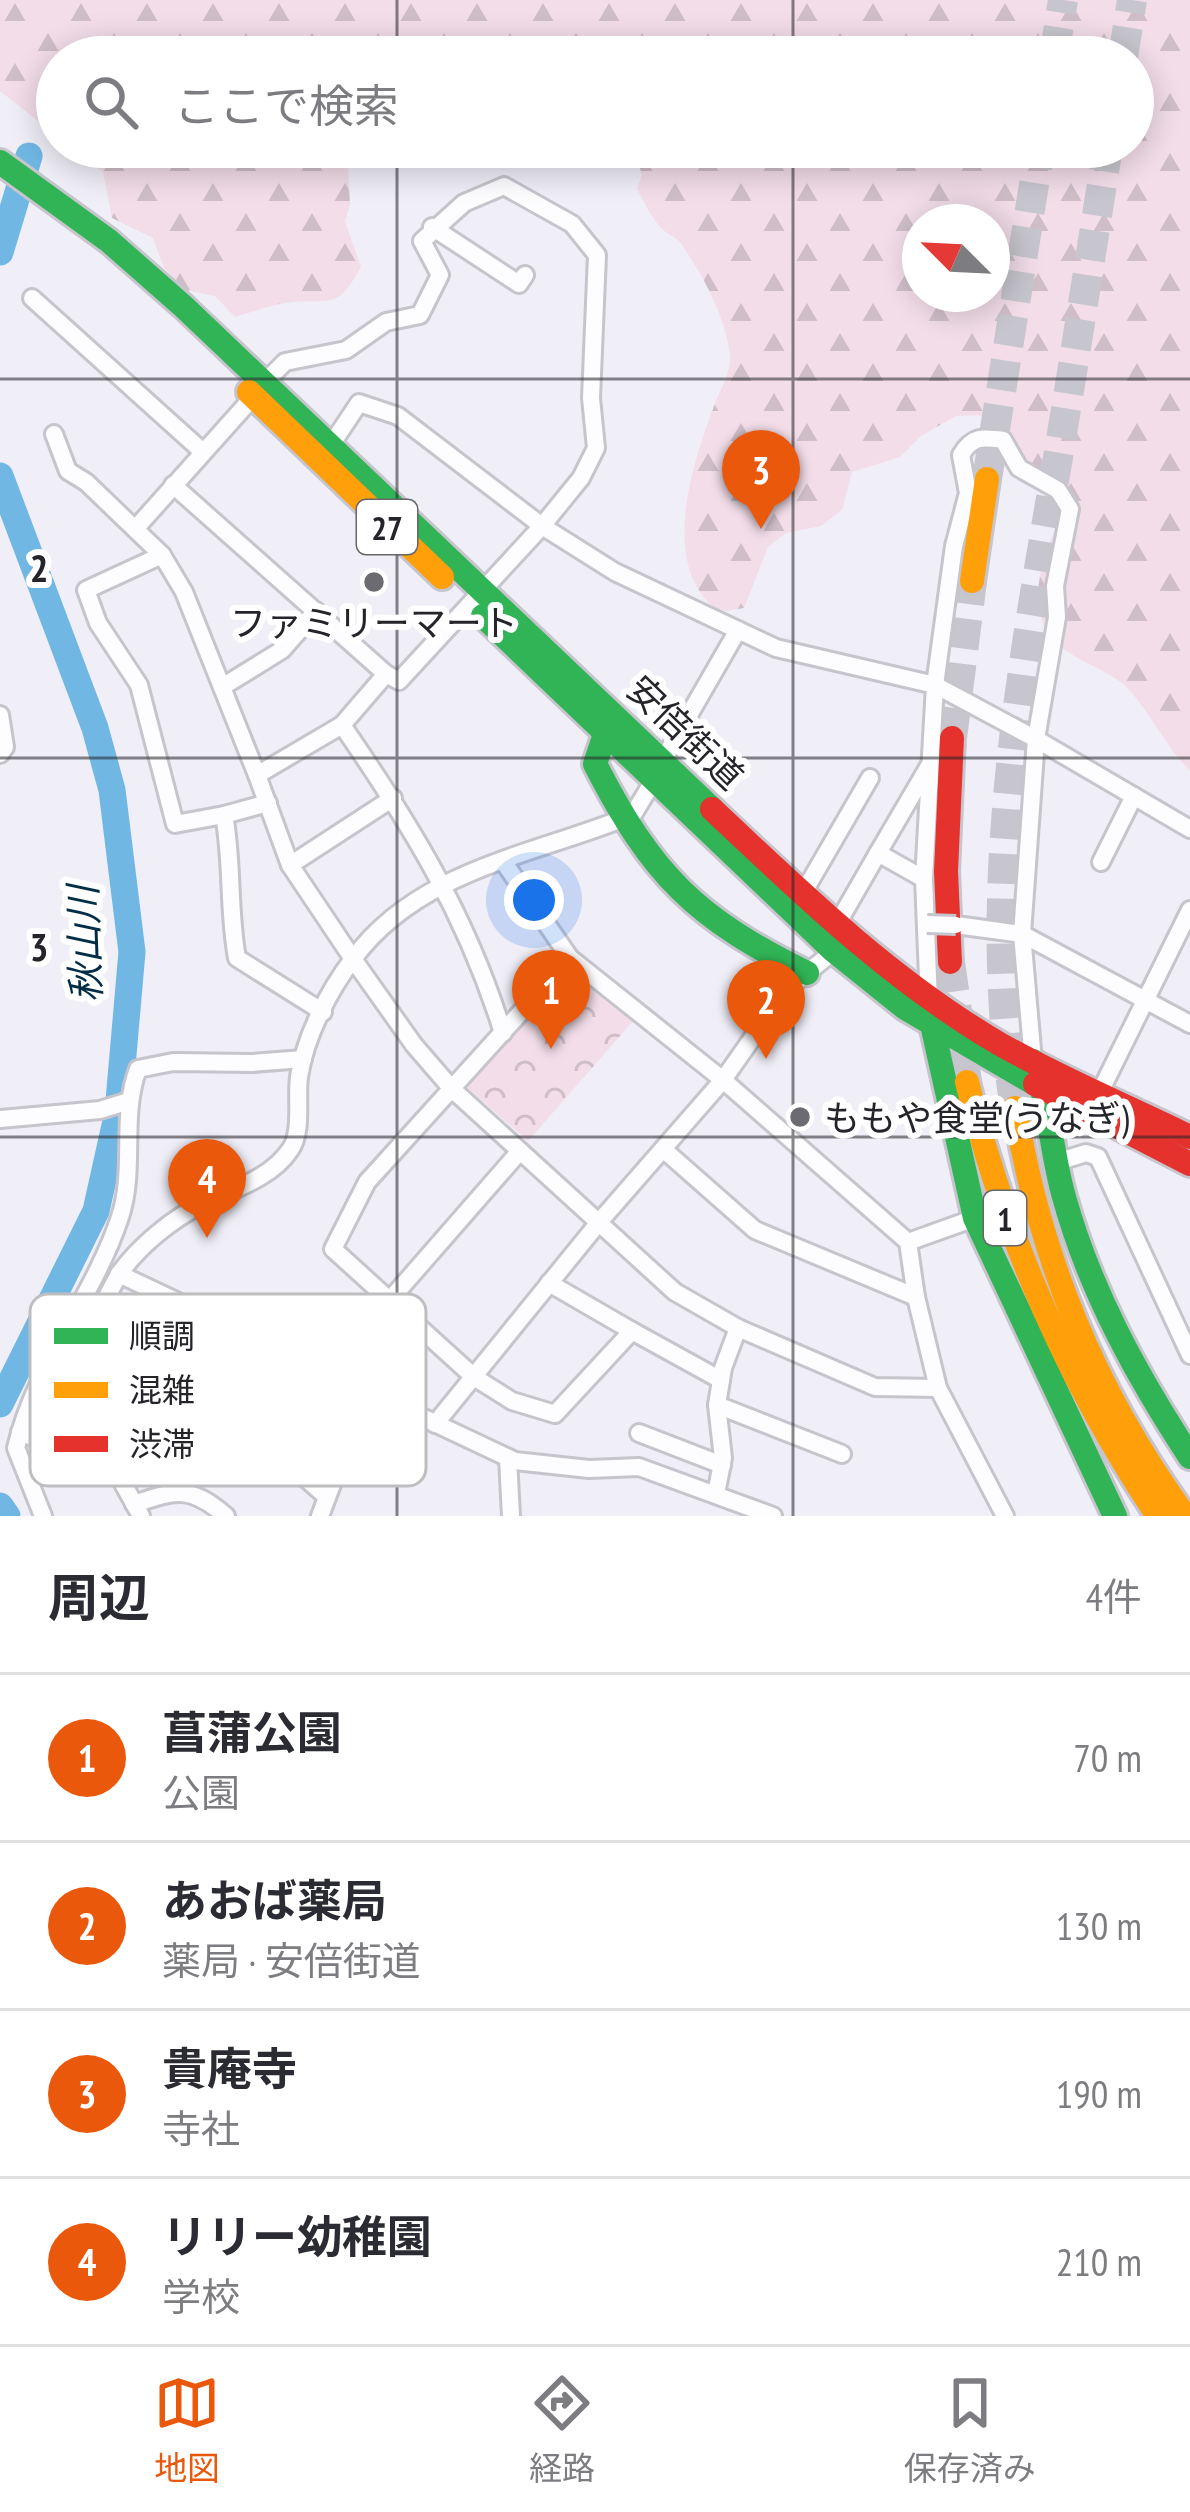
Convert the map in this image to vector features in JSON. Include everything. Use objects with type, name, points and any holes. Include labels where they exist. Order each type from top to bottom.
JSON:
[{"type":"main road","name":"安倍街道","points":[[0,162],[109,241],[184,307],[258,390],[933,1029],[1190,1164]]},
{"type":"main road","name":"安倍街道","points":[[258,390],[331,445],[605,734],[658,770],[802,895],[835,939],[1000,1044],[1190,1137]]},
{"type":"main road","points":[[972,581],[987,479]]},
{"type":"main road","name":"安倍街道","points":[[605,734],[595,764],[624,823],[653,866],[701,914],[758,950],[807,973]]},
{"type":"main road","points":[[950,962],[946,853],[952,738]]},
{"type":"main road","points":[[933,1029],[975,1218],[1106,1513]]},
{"type":"main road","points":[[1033,1061],[1045,1090],[1057,1162],[1082,1257],[1135,1372],[1190,1456]]},
{"type":"main road","name":"1","points":[[967,1082],[982,1151],[1010,1236],[1058,1350],[1101,1430],[1158,1516]]},
{"type":"main road","name":"1","points":[[1015,1108],[1041,1233],[1071,1315],[1117,1408],[1185,1516]]},
{"type":"main road","points":[[1071,1315],[1190,1492]]},
{"type":"main road","points":[[1101,1430],[1143,1516]]},
{"type":"street","points":[[136,528],[173,485],[258,390],[285,362],[346,350],[386,322],[420,315],[440,275],[422,241],[432,227],[464,203],[504,187],[572,224],[597,255],[591,398],[596,448],[581,478],[542,526],[399,681],[173,485]]},
{"type":"street","points":[[432,227],[519,284],[525,275]]},
{"type":"street","points":[[32,298],[203,452]]},
{"type":"street","points":[[331,445],[359,404],[398,416],[542,526],[615,572],[789,652],[934,685],[1190,829]]},
{"type":"street","points":[[54,434],[68,472],[86,482],[162,555],[184,592],[290,865],[414,1045],[452,1089],[675,1292],[738,1328],[875,1387],[938,1388]]},
{"type":"street","points":[[933,1029],[924,879],[934,685],[954,546],[968,493],[961,455],[968,443],[981,437],[1003,440],[1018,468],[1058,490],[1070,508],[1055,586],[1058,617],[1036,739],[1022,934],[1033,1061]]},
{"type":"street","points":[[162,555],[86,590],[98,622],[139,685],[176,824],[268,803]]},
{"type":"street","points":[[222,687],[282,650],[316,611]]},
{"type":"street","points":[[108,1294],[140,1249],[167,1227],[268,1172],[295,1144],[303,1059],[337,980],[353,959],[409,902],[444,884],[624,823],[738,630]]},
{"type":"street","points":[[257,775],[342,725],[386,674]]},
{"type":"street","points":[[0,715],[5,747],[0,754]]},
{"type":"street","points":[[342,725],[444,884],[479,958],[503,1033]]},
{"type":"street","points":[[435,1424],[599,1221],[723,1080],[786,990],[835,939],[930,764]]},
{"type":"street","points":[[802,895],[870,778]]},
{"type":"street","points":[[1101,862],[1134,796]]},
{"type":"street","points":[[290,865],[392,798]]},
{"type":"street","points":[[224,815],[230,850],[229,914],[237,958],[322,1012]]},
{"type":"street","points":[[878,853],[924,879]]},
{"type":"street","points":[[503,861],[570,958],[723,1080],[908,1242],[938,1388],[1005,1516]]},
{"type":"street","points":[[1099,1094],[1190,910]]},
{"type":"street","points":[[927,924],[1022,934],[1190,1024]]},
{"type":"street","points":[[381,1294],[333,1249],[367,1181],[570,958]]},
{"type":"street","points":[[84,1294],[119,1219],[129,1178],[129,1101],[138,1069],[303,1059]]},
{"type":"street","points":[[0,1119],[100,1110],[129,1101]]},
{"type":"street","points":[[663,1149],[755,1230],[916,1297]]},
{"type":"street","points":[[395,1294],[520,1151]]},
{"type":"street","points":[[1057,1162],[1086,1153],[1098,1157],[1190,1355]]},
{"type":"street","points":[[908,1242],[975,1218]]},
{"type":"street","points":[[119,1274],[161,1294]]},
{"type":"street","points":[[550,1282],[721,1380]]},
{"type":"street","points":[[1170,1313],[1190,1324]]},
{"type":"street","points":[[716,1493],[722,1465],[717,1406],[738,1328]]},
{"type":"street","points":[[426,1334],[474,1377],[512,1401],[555,1414],[632,1331]]},
{"type":"street","points":[[717,1406],[842,1454]]},
{"type":"street","points":[[0,1462],[18,1440],[30,1413]]},
{"type":"street","points":[[426,1420],[508,1458],[589,1469],[639,1467],[773,1516]]},
{"type":"street","points":[[639,1432],[722,1465]]},
{"type":"street","points":[[18,1440],[30,1444]]},
{"type":"street","points":[[18,1440],[30,1475]]},
{"type":"street","points":[[508,1458],[511,1516]]},
{"type":"street","points":[[34,1486],[44,1516]]},
{"type":"street","points":[[183,1491],[185,1486]]},
{"type":"street","points":[[315,1486],[328,1497]]},
{"type":"street","points":[[320,1516],[332,1486]]},
{"type":"street","points":[[137,1510],[183,1491],[195,1493],[226,1516]]},
{"type":"green space","points":[[0,0],[1190,0],[1190,771],[1130,691],[1065,650],[1050,635],[1038,601],[1039,582],[1065,507],[1040,481],[1020,479],[1012,467],[1004,430],[979,415],[956,416],[921,436],[900,457],[852,472],[842,510],[821,526],[786,533],[768,547],[744,608],[719,612],[700,592],[689,569],[685,514],[697,457],[730,354],[705,283],[680,242],[654,219],[637,189],[640,168],[1154,168],[1154,36],[36,36],[36,119],[0,91]]},
{"type":"green space","points":[[98,168],[348,168],[350,205],[345,221],[361,267],[334,299],[285,303],[235,317],[215,296],[186,290],[164,268],[153,238],[112,218],[103,172]]},
{"type":"green space","points":[[564,968],[575,968],[634,1020],[528,1141],[469,1089],[468,1079]]},
{"type":"waterway","name":"秋山川","points":[[0,252],[29,156]]},
{"type":"waterway","name":"秋山川","points":[[0,476],[95,728],[112,790],[132,952],[118,1112],[96,1211],[55,1294]]},
{"type":"waterway","name":"秋山川","points":[[0,1404],[30,1344]]},
{"type":"waterway","name":"秋山川","points":[[0,1506],[7,1516]]},
{"type":"tunnel","points":[[1057,36],[1063,0]]},
{"type":"tunnel","points":[[1126,36],[1132,0]]},
{"type":"tunnel","points":[[987,479],[1037,168]]},
{"type":"tunnel","points":[[1015,1108],[1002,951],[1008,794],[1028,637],[1105,168]]},
{"type":"tunnel","points":[[952,738],[972,581]]},
{"type":"tunnel","points":[[950,962],[967,1082]]},
{"type":"traffic: fast","points":[[0,162],[109,241],[184,307],[712,809]]},
{"type":"traffic: fast","points":[[483,616],[834,951],[905,1008],[1035,1084]]},
{"type":"traffic: fast","points":[[605,734],[595,764],[636,836],[658,864],[706,912],[807,973]]},
{"type":"traffic: fast","points":[[933,1029],[975,1218],[1115,1516]]},
{"type":"traffic: fast","points":[[1033,1061],[1064,1197],[1087,1266],[1134,1364],[1190,1457]]},
{"type":"traffic: slow","points":[[249,392],[442,577]]},
{"type":"traffic: slow","points":[[972,581],[987,479]]},
{"type":"traffic: slow","points":[[967,1082],[1001,1197],[1043,1308],[1096,1413],[1158,1516]]},
{"type":"traffic: slow","points":[[1015,1108],[1039,1218],[1076,1322],[1124,1421],[1185,1516]]},
{"type":"traffic: jam","points":[[950,962],[946,871],[952,738]]},
{"type":"traffic: jam","points":[[712,809],[849,934],[921,992],[998,1043],[1190,1137]]},
{"type":"traffic: jam","points":[[1035,1084],[1190,1164]]},
{"type":"place","name":"貴庵寺","points":[[761,529]]},
{"type":"place","name":"ファミリーマート","points":[[374,582]]},
{"type":"place","name":"菖蒲公園","points":[[551,1049]]},
{"type":"place","name":"あおば薬局","points":[[766,1059]]},
{"type":"place","name":"ももや食堂(うなぎ)","points":[[800,1117]]},
{"type":"place","name":"リリー幼稚園","points":[[207,1238]]}]
